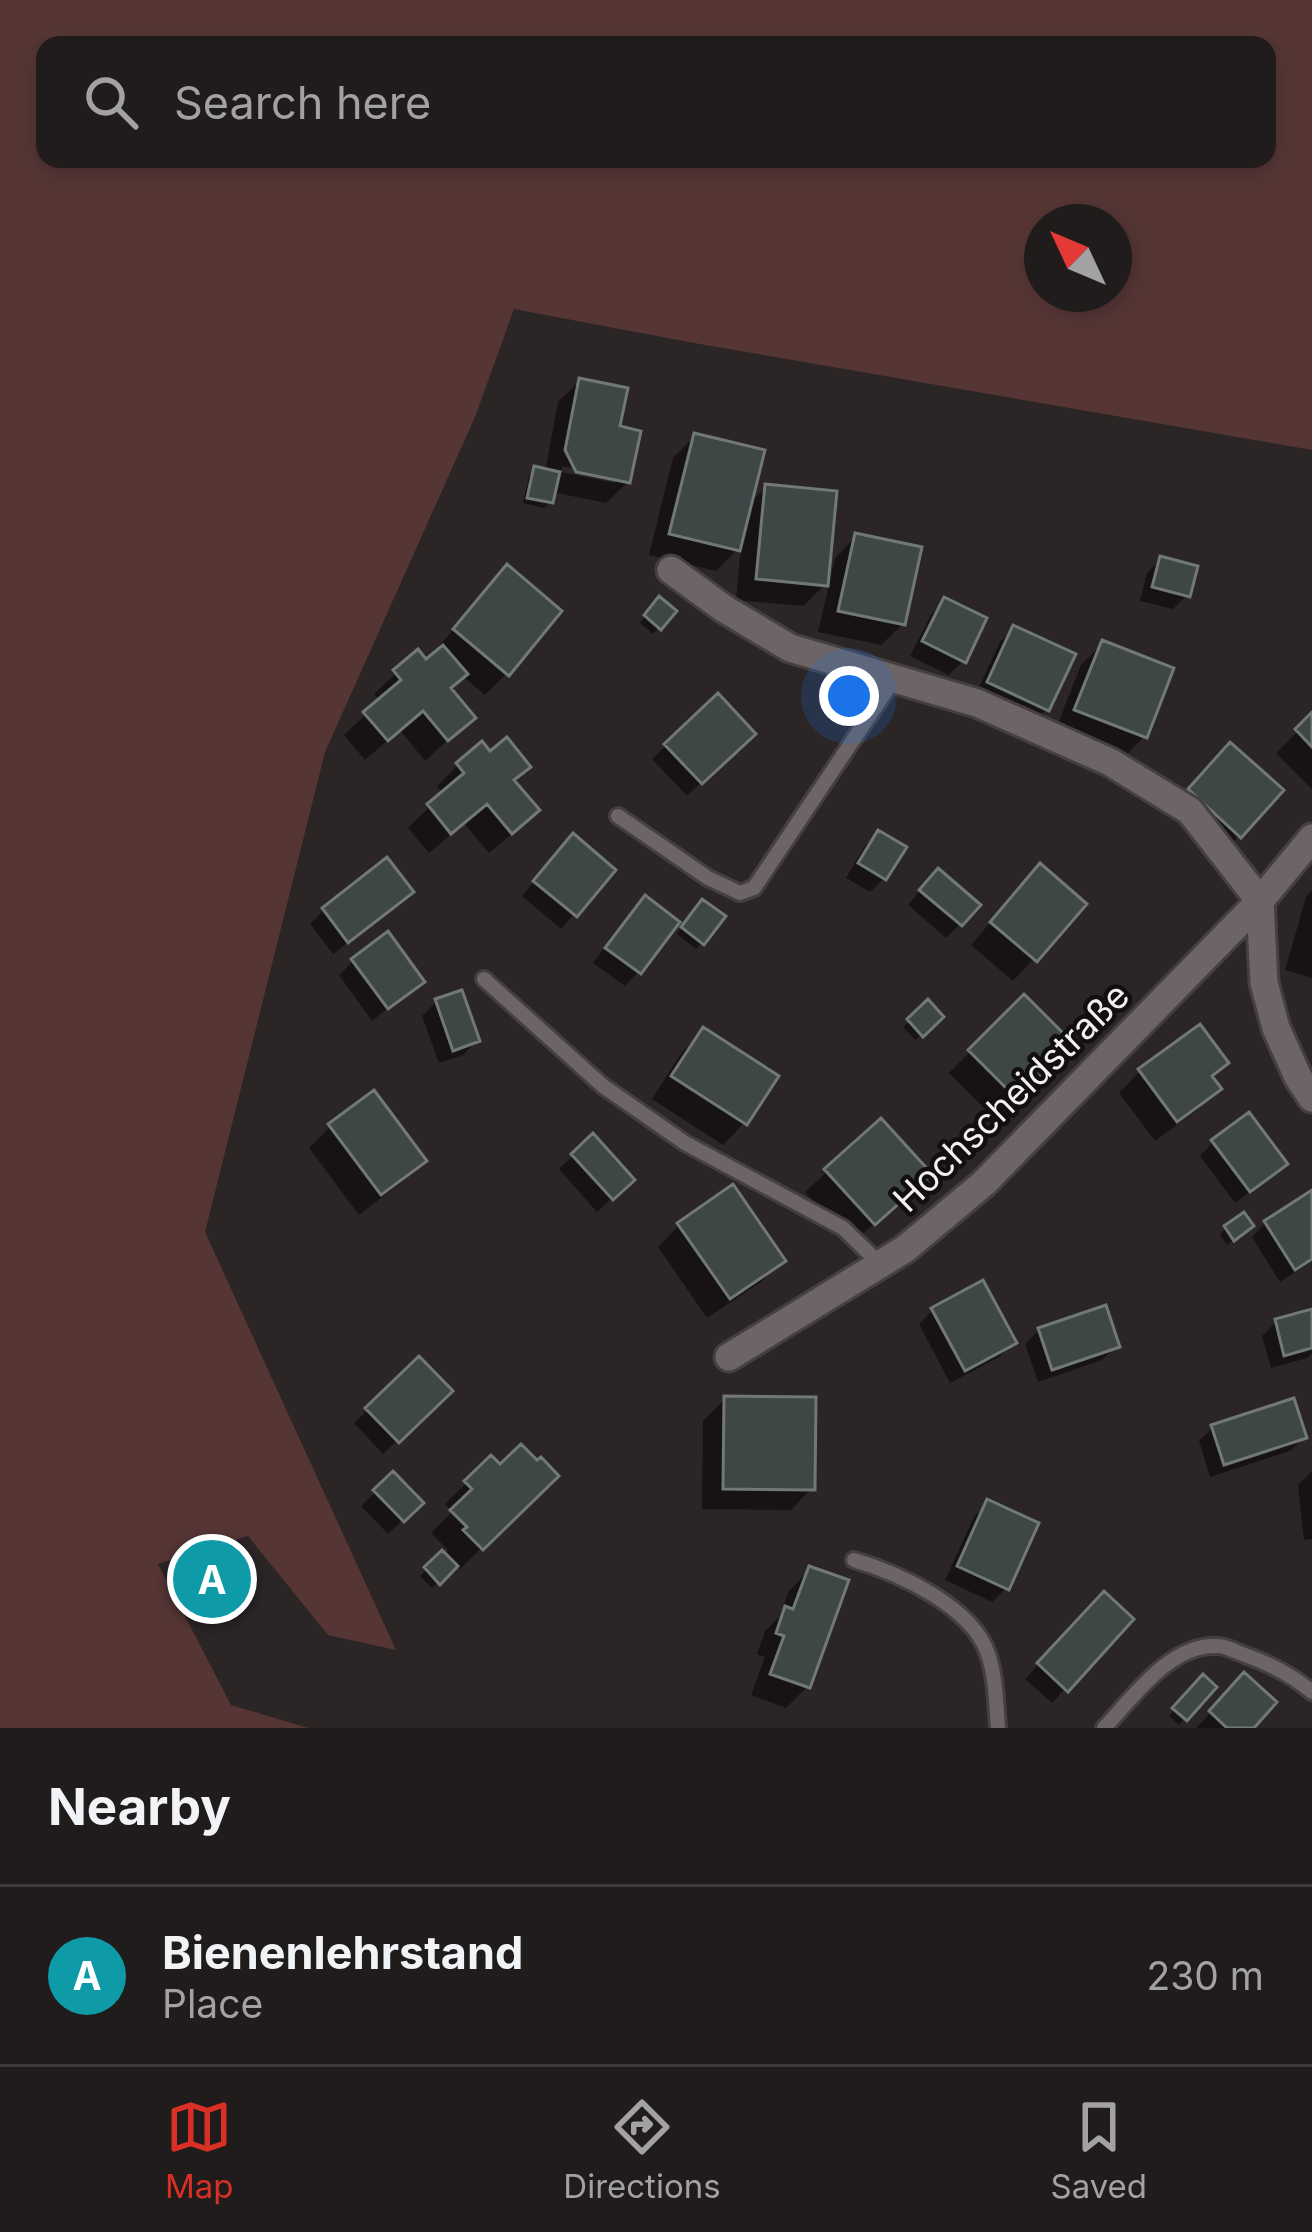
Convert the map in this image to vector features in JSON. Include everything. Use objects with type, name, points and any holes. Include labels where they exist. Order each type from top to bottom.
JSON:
[{"type":"street","points":[[670,570],[790,649],[977,703],[1111,762],[1190,811],[1260,901],[1264,983],[1276,1028],[1312,1098]]},
{"type":"street","name":"Hochscheidstraße","points":[[729,1357],[905,1249],[984,1183],[1260,901],[1312,838]]},
{"type":"lane","points":[[618,815],[708,878],[740,892],[754,888],[894,679]]},
{"type":"lane","points":[[484,980],[603,1086],[685,1143],[843,1228],[880,1264]]},
{"type":"lane","points":[[854,1559],[886,1569],[923,1590],[956,1612],[978,1635],[988,1652],[998,1728]]},
{"type":"lane","points":[[1104,1728],[1162,1668],[1189,1651],[1218,1646],[1259,1660],[1312,1692]]},
{"type":"shaded area","points":[[0,0],[1312,0],[1312,450],[514,309],[475,417],[325,752],[205,1232],[396,1650],[328,1635],[248,1536],[158,1564],[231,1705],[308,1728],[0,1728]]},
{"type":"building","points":[[579,378],[628,388],[620,426],[641,431],[630,483],[576,472],[565,450]]},
{"type":"building","points":[[694,433],[765,450],[740,551],[669,534]]},
{"type":"building","points":[[534,466],[560,472],[553,503],[527,498]]},
{"type":"building","points":[[765,484],[837,491],[828,586],[756,579]]},
{"type":"building","points":[[855,533],[922,547],[905,625],[838,611]]},
{"type":"building","points":[[1160,556],[1198,566],[1190,597],[1152,587]]},
{"type":"building","points":[[507,564],[562,611],[509,676],[453,629]]},
{"type":"building","points":[[659,596],[677,611],[661,630],[644,615]]},
{"type":"building","points":[[944,597],[987,618],[966,663],[922,641]]},
{"type":"building","points":[[1013,625],[1076,654],[1049,711],[987,682]]},
{"type":"building","points":[[1102,640],[1174,668],[1147,738],[1074,710]]},
{"type":"building","points":[[443,645],[468,674],[451,688],[476,718],[448,741],[423,711],[388,741],[363,712],[401,680],[393,670],[418,649],[426,659]]},
{"type":"building","points":[[718,693],[756,734],[702,784],[664,744]]},
{"type":"building","points":[[1312,712],[1312,747],[1295,729]]},
{"type":"building","points":[[507,737],[531,767],[514,780],[540,810],[512,834],[487,804],[451,834],[427,804],[464,773],[456,763],[482,741],[490,751]]},
{"type":"building","points":[[1230,742],[1284,790],[1241,838],[1188,789]]},
{"type":"building","points":[[878,830],[907,847],[886,880],[858,863]]},
{"type":"building","points":[[573,833],[616,870],[577,917],[533,881]]},
{"type":"building","points":[[387,857],[414,892],[348,943],[322,908]]},
{"type":"building","points":[[1040,863],[1087,904],[1037,962],[990,922]]},
{"type":"building","points":[[938,868],[981,905],[962,926],[919,890]]},
{"type":"building","points":[[645,895],[680,922],[641,974],[605,948]]},
{"type":"building","points":[[702,899],[726,916],[704,945],[681,927]]},
{"type":"building","points":[[388,931],[425,982],[388,1009],[351,959]]},
{"type":"building","points":[[462,990],[480,1041],[453,1051],[435,999]]},
{"type":"building","points":[[1024,994],[1073,1043],[1017,1099],[968,1050]]},
{"type":"building","points":[[928,999],[944,1017],[923,1037],[907,1019]]},
{"type":"building","points":[[1200,1024],[1229,1063],[1212,1076],[1222,1089],[1177,1122],[1138,1069]]},
{"type":"building","points":[[703,1027],[779,1076],[747,1125],[671,1076]]},
{"type":"building","points":[[374,1090],[427,1161],[381,1195],[328,1124]]},
{"type":"building","points":[[1249,1112],[1288,1164],[1250,1192],[1211,1140]]},
{"type":"building","points":[[881,1118],[932,1174],[875,1225],[824,1169]]},
{"type":"building","points":[[593,1133],[635,1180],[613,1200],[571,1154]]},
{"type":"building","points":[[733,1184],[786,1261],[730,1299],[677,1223]]},
{"type":"building","points":[[1312,1190],[1312,1259],[1295,1270],[1264,1221]]},
{"type":"building","points":[[1244,1212],[1254,1226],[1234,1241],[1224,1226]]},
{"type":"building","points":[[983,1280],[1017,1343],[965,1371],[931,1308]]},
{"type":"building","points":[[1106,1305],[1120,1347],[1052,1370],[1038,1328]]},
{"type":"building","points":[[1312,1309],[1312,1348],[1284,1356],[1275,1319]]},
{"type":"building","points":[[419,1356],[453,1391],[399,1443],[365,1408]]},
{"type":"building","points":[[724,1396],[816,1397],[815,1490],[723,1489]]},
{"type":"building","points":[[1294,1398],[1307,1438],[1224,1465],[1211,1425]]},
{"type":"building","points":[[521,1444],[559,1476],[483,1550],[450,1510],[472,1489],[464,1481],[491,1455],[500,1464]]},
{"type":"building","points":[[393,1471],[424,1503],[404,1522],[373,1490]]},
{"type":"building","points":[[987,1499],[1039,1523],[1009,1590],[957,1566]]},
{"type":"building","points":[[442,1550],[458,1566],[440,1585],[424,1567]]},
{"type":"building","points":[[219,1556],[232,1592],[205,1602],[192,1566]]},
{"type":"building","points":[[809,1566],[849,1580],[810,1688],[770,1674],[784,1636],[776,1633],[785,1606],[793,1609]]},
{"type":"building","points":[[1104,1591],[1134,1619],[1068,1692],[1037,1663]]},
{"type":"building","points":[[1244,1672],[1277,1702],[1254,1728],[1227,1728],[1209,1711]]},
{"type":"building","points":[[1203,1674],[1217,1687],[1187,1721],[1172,1708]]},
{"type":"place","name":"Bienenlehrstand","points":[[212,1579]]}]
